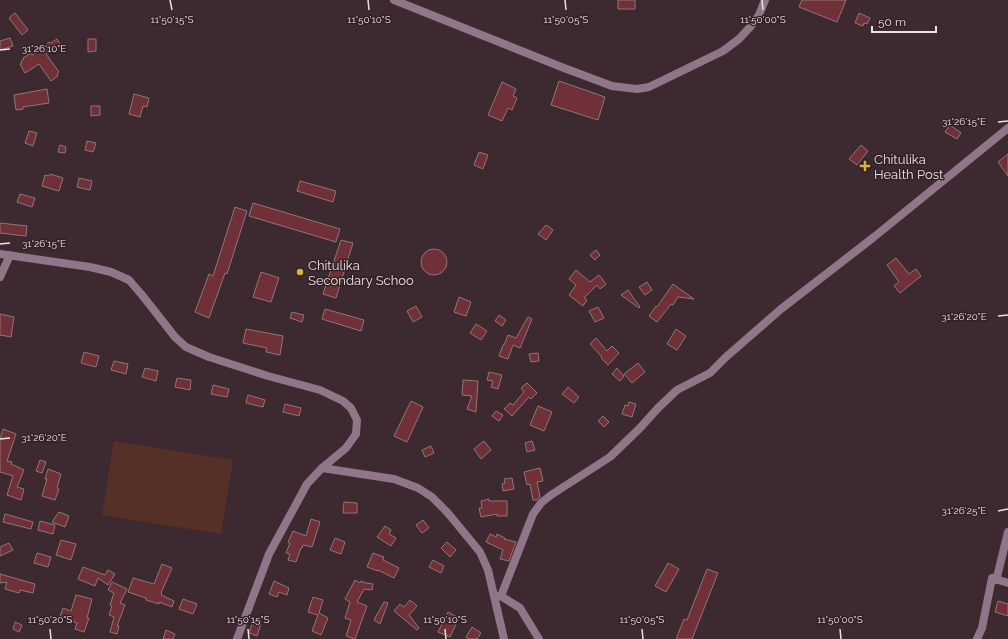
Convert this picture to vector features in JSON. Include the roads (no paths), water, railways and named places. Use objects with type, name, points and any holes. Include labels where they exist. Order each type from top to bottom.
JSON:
[{"type":"street","points":[[394,0],[612,86],[637,89],[649,87],[723,51],[739,39],[751,26],[759,15],[765,0]]},
{"type":"street","points":[[498,596],[533,514],[541,503],[610,457],[677,390],[710,373],[781,309],[886,228],[1007,131]]},
{"type":"street","points":[[0,254],[90,267],[111,272],[129,280],[171,332],[186,347],[210,357],[268,376],[320,390],[343,401],[351,408],[357,420],[356,434],[346,448],[322,468],[307,484],[269,554],[237,639]]},
{"type":"street","points":[[0,277],[10,255]]},
{"type":"street","points":[[322,468],[394,479],[418,488],[432,497],[447,512],[480,552],[498,596],[504,639]]},
{"type":"street","points":[[992,578],[997,577],[1008,532]]},
{"type":"street","points":[[992,578],[1008,583]]},
{"type":"street","points":[[977,639],[982,628],[992,578]]},
{"type":"street","points":[[498,596],[520,608],[539,639]]},
{"type":"place","name":"Chitulika Health Post","points":[[865,166]]},
{"type":"place","name":"Chitulika Secondary Schoo","points":[[300,272]]}]
